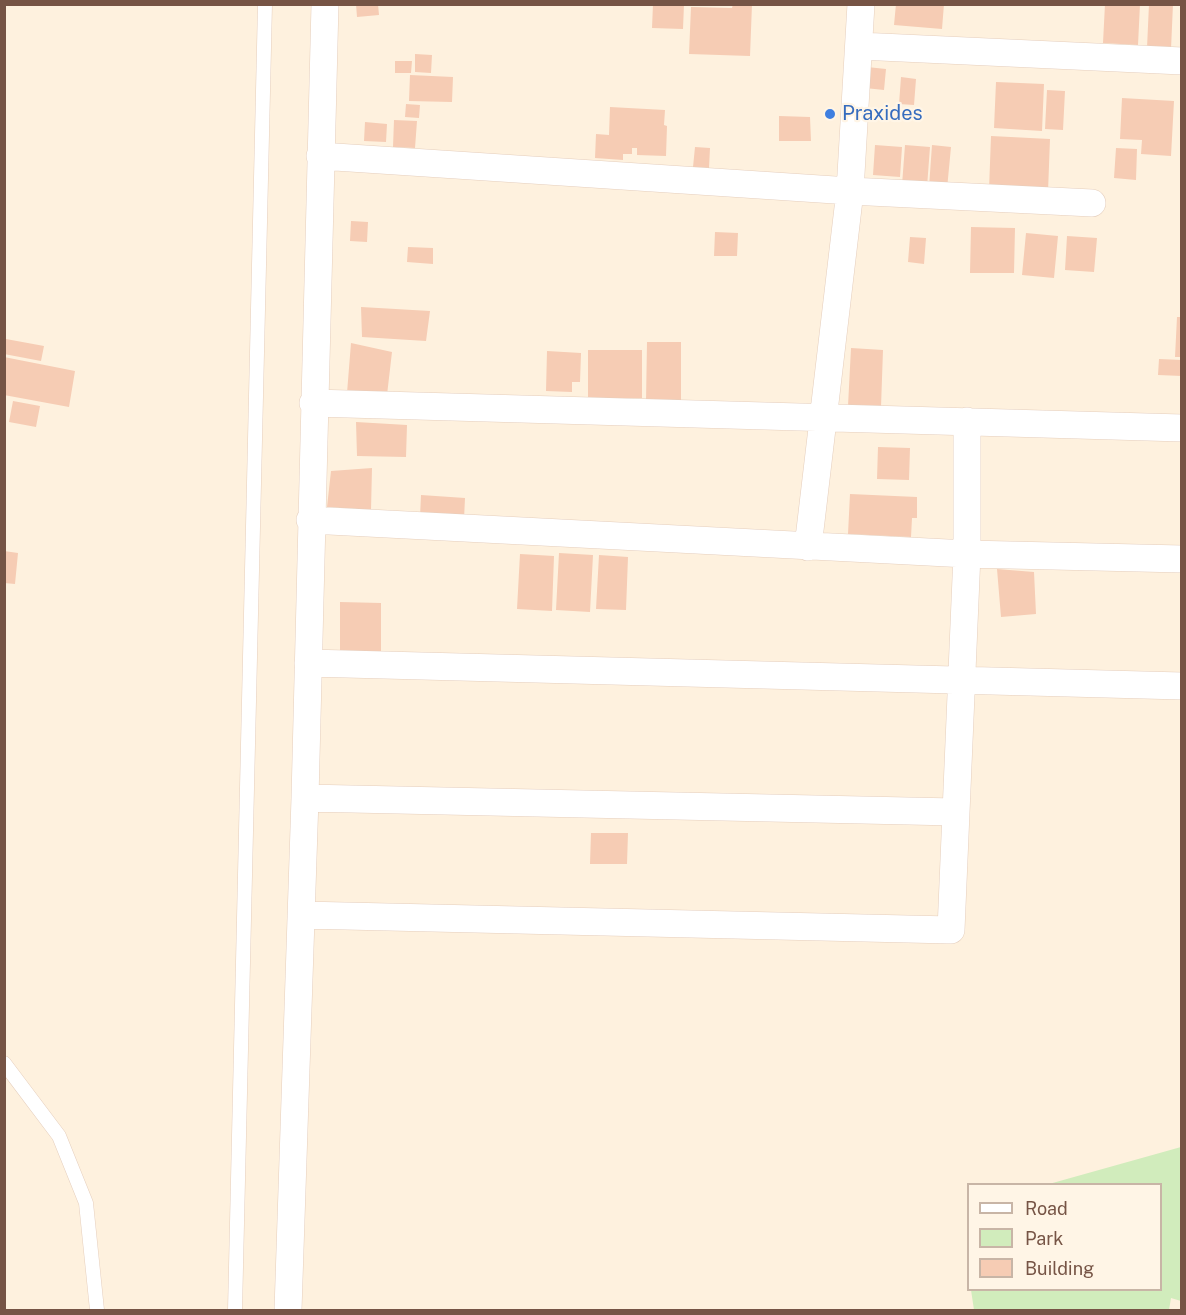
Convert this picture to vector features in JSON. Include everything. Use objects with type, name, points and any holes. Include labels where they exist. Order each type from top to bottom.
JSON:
[{"type":"street","points":[[288,1311],[302,915],[310,520],[325,4]]},
{"type":"street","points":[[808,547],[825,418],[849,191],[861,4]]},
{"type":"street","points":[[859,46],[1182,61]]},
{"type":"street","points":[[321,156],[849,191],[1092,203]]},
{"type":"street","points":[[314,403],[1182,428]]},
{"type":"street","points":[[302,915],[951,930],[963,681],[968,421]]},
{"type":"street","points":[[310,520],[808,547],[967,554],[1182,559]]},
{"type":"street","points":[[308,663],[1182,686]]},
{"type":"street","points":[[305,798],[955,812]]},
{"type":"lane","points":[[236,1311],[265,4]]},
{"type":"lane","points":[[4,1063],[59,1136],[86,1203],[97,1311]]},
{"type":"green space","points":[[1181,1147],[1181,1301],[1171,1298],[1169,1310],[974,1310],[971,1291],[1162,1291],[1162,1183],[1053,1183]]},
{"type":"building","points":[[356,4],[378,4],[379,15],[357,17]]},
{"type":"building","points":[[653,4],[684,4],[683,29],[652,28]]},
{"type":"building","points":[[733,4],[752,4],[750,56],[689,54],[691,7],[732,8]]},
{"type":"building","points":[[896,4],[944,4],[942,29],[894,25]]},
{"type":"building","points":[[1105,4],[1140,4],[1138,45],[1103,43]]},
{"type":"building","points":[[1149,4],[1173,4],[1171,49],[1147,48]]},
{"type":"building","points":[[415,54],[432,55],[431,73],[415,72]]},
{"type":"building","points":[[395,61],[412,61],[411,73],[395,73]]},
{"type":"building","points":[[867,67],[886,69],[884,90],[865,88]]},
{"type":"building","points":[[410,75],[453,77],[452,102],[409,101]]},
{"type":"building","points":[[901,77],[916,79],[914,105],[899,104]]},
{"type":"building","points":[[996,82],[1044,84],[1042,131],[994,128]]},
{"type":"building","points":[[1047,90],[1065,91],[1063,130],[1045,129]]},
{"type":"building","points":[[1122,98],[1174,101],[1171,156],[1141,154],[1142,140],[1120,139]]},
{"type":"building","points":[[406,104],[420,105],[419,118],[405,117]]},
{"type":"building","points":[[610,107],[665,110],[666,156],[637,155],[637,148],[632,148],[632,154],[623,154],[623,160],[595,158],[596,134],[609,135]]},
{"type":"building","points":[[779,116],[810,117],[811,141],[779,141]]},
{"type":"building","points":[[394,120],[417,121],[415,148],[393,147]]},
{"type":"building","points":[[365,122],[387,124],[386,142],[364,141]]},
{"type":"building","points":[[991,136],[1050,139],[1048,192],[989,190]]},
{"type":"building","points":[[875,145],[902,147],[900,177],[873,175]]},
{"type":"building","points":[[905,145],[930,147],[927,187],[902,185]]},
{"type":"building","points":[[932,145],[951,147],[947,189],[929,187]]},
{"type":"building","points":[[695,147],[710,148],[709,168],[693,167]]},
{"type":"building","points":[[1116,148],[1137,149],[1136,180],[1114,178]]},
{"type":"building","points":[[351,221],[368,222],[367,242],[350,241]]},
{"type":"building","points":[[971,227],[1015,228],[1014,273],[970,273]]},
{"type":"building","points":[[715,232],[738,233],[737,256],[714,256]]},
{"type":"building","points":[[1026,233],[1058,236],[1054,278],[1022,275]]},
{"type":"building","points":[[1067,236],[1097,238],[1094,272],[1065,270]]},
{"type":"building","points":[[910,237],[926,238],[924,264],[908,262]]},
{"type":"building","points":[[408,247],[433,248],[433,264],[407,262]]},
{"type":"building","points":[[361,307],[430,311],[426,341],[362,337]]},
{"type":"building","points":[[1177,317],[1182,317],[1182,357],[1175,357]]},
{"type":"building","points":[[6,339],[44,346],[41,361],[4,354]]},
{"type":"building","points":[[647,342],[681,342],[681,402],[646,402]]},
{"type":"building","points":[[351,343],[392,352],[387,395],[347,393]]},
{"type":"building","points":[[851,348],[883,350],[881,407],[848,406]]},
{"type":"building","points":[[588,350],[642,350],[642,398],[588,398]]},
{"type":"building","points":[[547,351],[581,353],[580,382],[572,382],[572,392],[546,391]]},
{"type":"building","points":[[4,357],[75,371],[69,407],[4,395]]},
{"type":"building","points":[[1159,359],[1182,360],[1182,376],[1158,375]]},
{"type":"building","points":[[13,401],[40,406],[36,427],[9,422]]},
{"type":"building","points":[[356,422],[407,425],[406,457],[357,456]]},
{"type":"building","points":[[878,447],[910,448],[909,480],[877,479]]},
{"type":"building","points":[[372,468],[371,510],[327,507],[331,471]]},
{"type":"building","points":[[850,494],[917,497],[917,518],[912,518],[911,537],[848,534]]},
{"type":"building","points":[[421,495],[465,498],[464,519],[420,517]]},
{"type":"building","points":[[4,551],[18,553],[15,584],[4,583]]},
{"type":"building","points":[[559,553],[593,555],[590,612],[556,610]]},
{"type":"building","points":[[520,554],[554,556],[552,611],[517,609]]},
{"type":"building","points":[[599,555],[628,557],[626,610],[596,609]]},
{"type":"building","points":[[997,569],[1034,572],[1036,614],[1001,617]]},
{"type":"building","points":[[340,602],[381,603],[381,658],[340,657]]},
{"type":"building","points":[[591,833],[628,833],[627,864],[590,864]]},
{"type":"place","name":"Praxides","points":[[830,114]]}]
